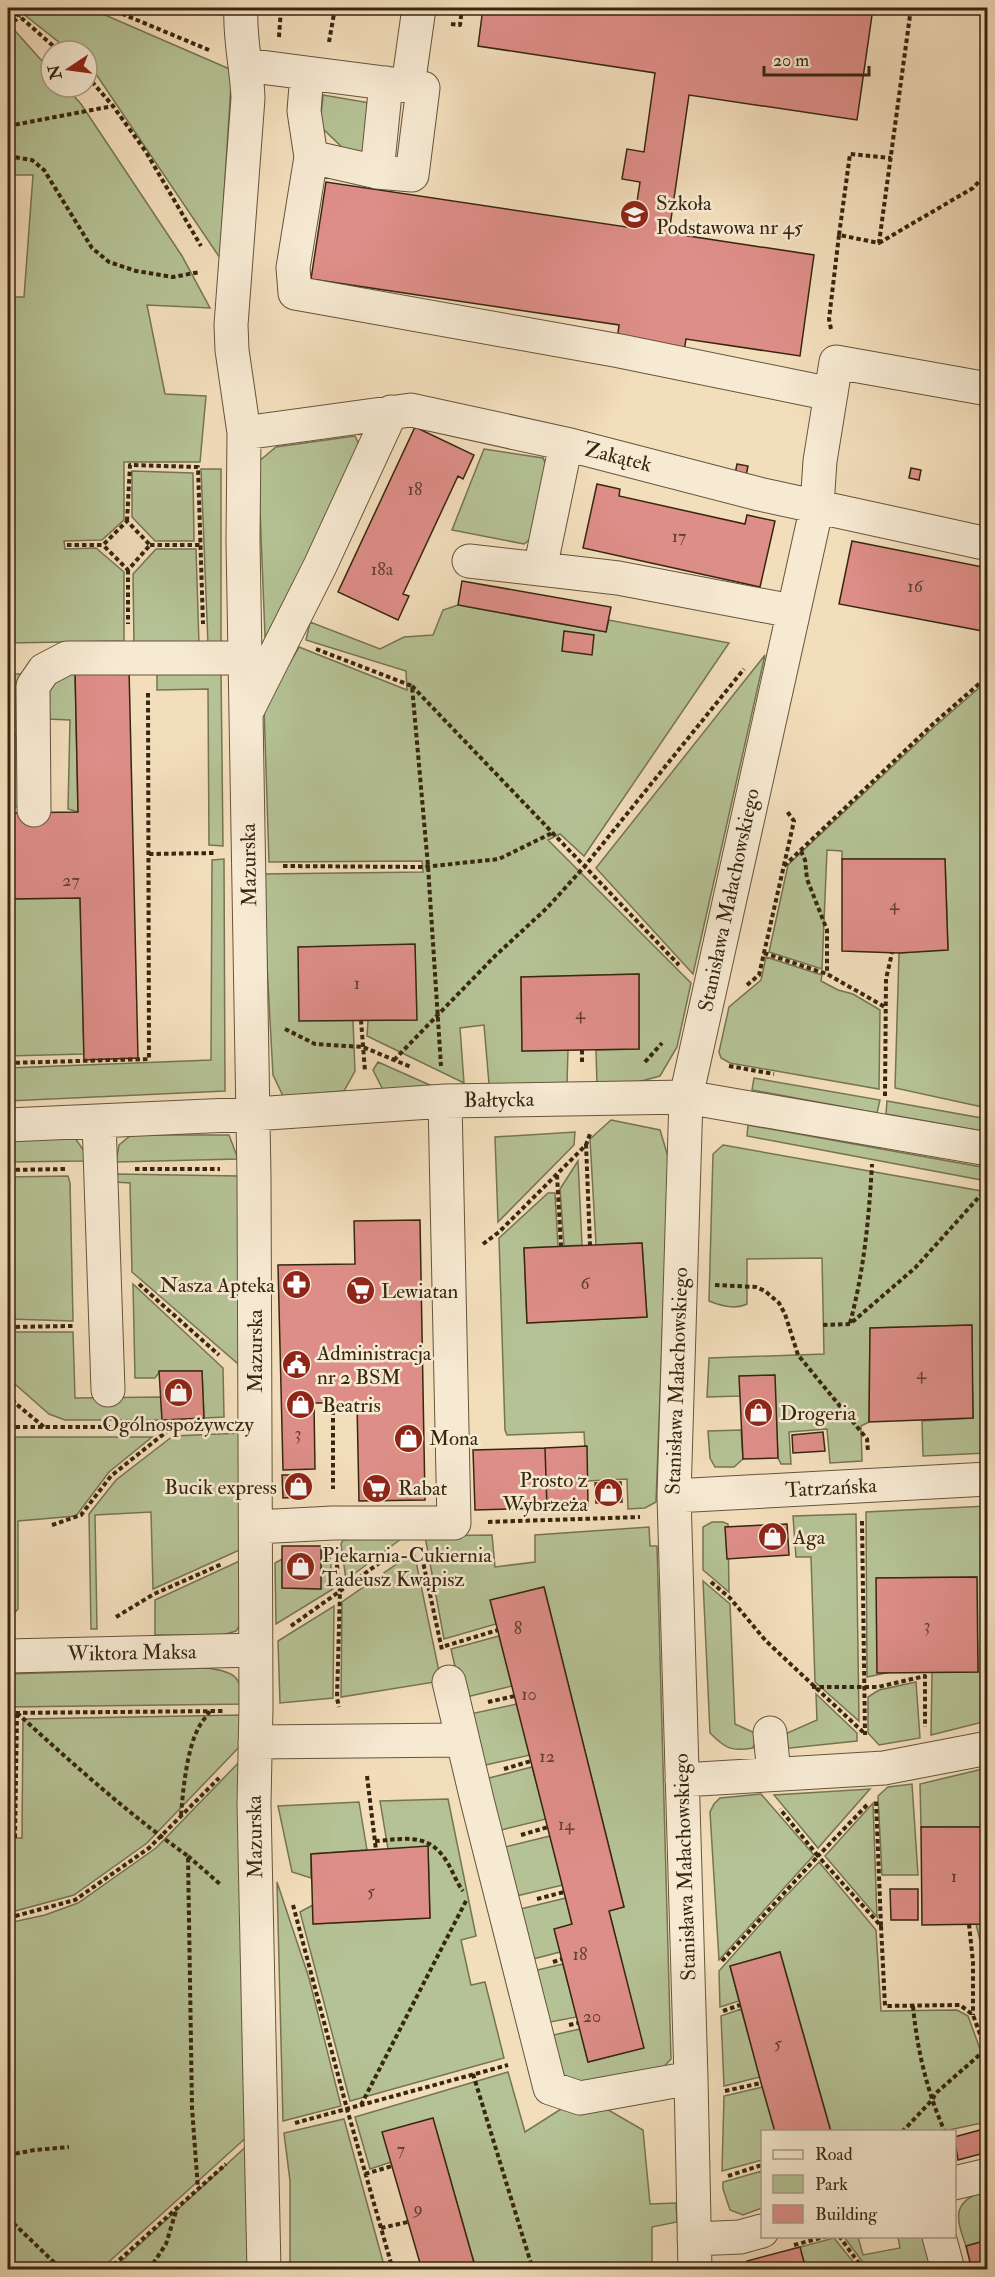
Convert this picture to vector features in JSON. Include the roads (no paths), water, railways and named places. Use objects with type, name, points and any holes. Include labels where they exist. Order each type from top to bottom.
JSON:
[{"type":"street","name":"Mazurska","points":[[241,8],[240,27],[248,98],[224,276],[244,433],[243,541],[253,1114],[255,1386],[254,1816],[264,2270]]},
{"type":"street","points":[[397,85],[419,8]]},
{"type":"street","points":[[245,65],[423,88],[412,175],[377,172],[311,157]]},
{"type":"street","points":[[307,73],[304,111],[311,157],[293,268],[295,293],[620,351],[833,378],[987,389]]},
{"type":"street","name":"Stanisława Małachowskiego","points":[[695,2254],[692,2078],[674,1496],[686,1097],[817,506],[820,461],[833,378]]},
{"type":"street","name":"Zakątek","points":[[244,433],[411,410],[566,444],[759,494],[987,544]]},
{"type":"street","points":[[246,714],[391,412]]},
{"type":"street","points":[[540,569],[566,444]]},
{"type":"street","points":[[469,561],[618,578],[792,611]]},
{"type":"street","points":[[34,810],[33,686],[44,669],[67,658],[245,658]]},
{"type":"street","points":[[256,1538],[333,1523],[417,1530],[454,1523],[443,1085]]},
{"type":"street","name":"Bałtycka","points":[[8,1125],[253,1114],[443,1085],[583,1099],[686,1097],[987,1149]]},
{"type":"street","points":[[99,1121],[108,1390]]},
{"type":"street","name":"Tatrzańska","points":[[674,1496],[987,1479]]},
{"type":"street","name":"Wiktora Maksa","points":[[8,1656],[256,1650]]},
{"type":"street","points":[[449,1682],[550,2088],[580,2098],[692,2078]]},
{"type":"street","points":[[256,1726],[363,1741],[462,1740]]},
{"type":"street","points":[[770,1733],[774,1774]]},
{"type":"street","points":[[682,1780],[884,1768],[987,1748]]},
{"type":"street","points":[[956,2182],[987,2175]]},
{"type":"street","points":[[695,2254],[761,2231]]},
{"type":"street","points":[[940,2238],[948,2270]]},
{"type":"place","name":"Szkoła Podstawowa nr 45","points":[[635,215]]},
{"type":"place","name":"Nasza Apteka","points":[[296,1285]]},
{"type":"place","name":"Lewiatan","points":[[360,1291]]},
{"type":"place","name":"Administracja nr 2 BSM","points":[[296,1365]]},
{"type":"place","name":"Ogólnospożywczy","points":[[178,1393]]},
{"type":"place","name":"Beatris","points":[[301,1405]]},
{"type":"place","name":"Drogeria","points":[[759,1413]]},
{"type":"place","name":"Mona","points":[[408,1438]]},
{"type":"place","name":"Bucik express","points":[[298,1487]]},
{"type":"place","name":"Rabat","points":[[377,1488]]},
{"type":"place","name":"Prosto z Wybrzeża","points":[[609,1492]]},
{"type":"place","name":"Aga","points":[[772,1537]]},
{"type":"place","name":"Piekarnia-Cukiernia Tadeusz Kwapisz","points":[[301,1567]]}]
